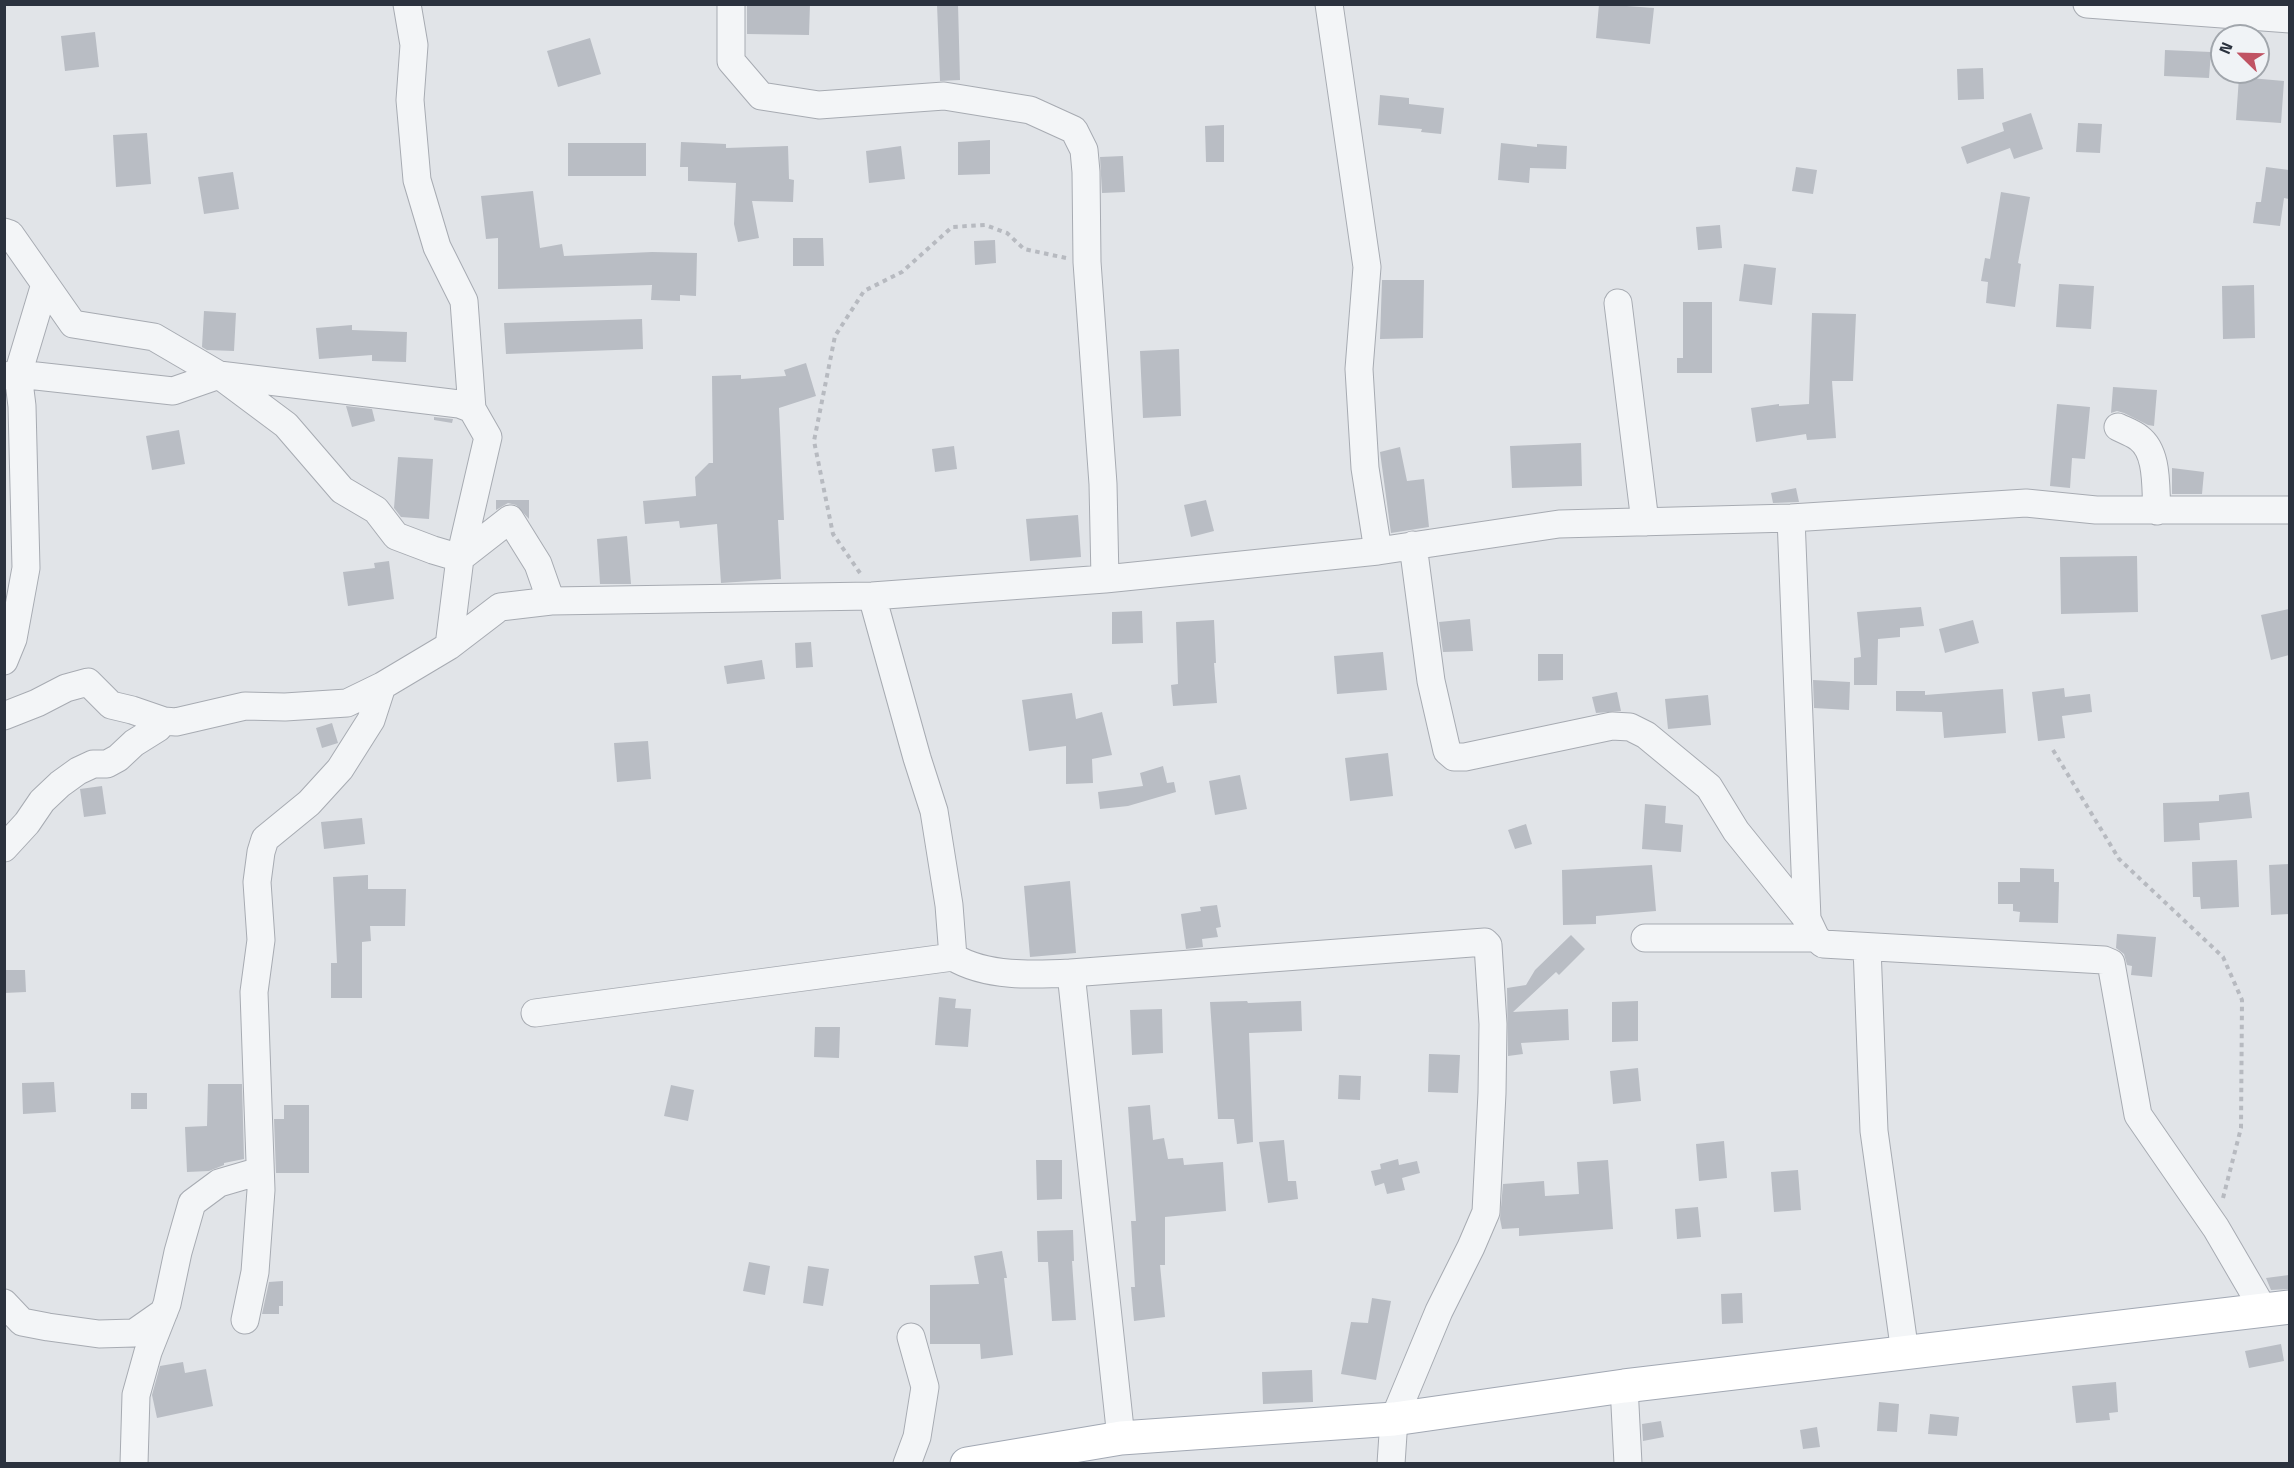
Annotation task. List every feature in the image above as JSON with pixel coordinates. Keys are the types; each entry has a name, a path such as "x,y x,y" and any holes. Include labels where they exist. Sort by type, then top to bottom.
{"main road":[{"path":"967,1464 1121,1438 1394,1419 1624,1386 2277,1310"}],"street":[{"path":"407,4 414,45 410,100 417,180 437,247 464,302 472,409 488,437 460,558 449,646"},
{"path":"731,4 731,61 761,96 819,105 944,96 1030,110 1074,130 1084,150 1087,262 1104,484 1106,579"},
{"path":"1329,4 1367,267 1359,369 1365,468 1378,550"},
{"path":"2087,4 2289,19"},
{"path":"4,232 10,234 73,324 154,337 219,375 286,425 342,490 376,510 396,536 460,558"},
{"path":"4,661 13,639 26,568 22,406 11,375 45,284"},
{"path":"1618,303 1645,522"},
{"path":"11,375 173,391 219,375 459,404 472,409"},
{"path":"2118,427 2139,438 2148,448 2153,461 2157,511"},
{"path":"4,716 66,688 88,682 111,705 164,721 176,722 245,706 285,707 347,703 382,686 449,646 500,607 551,602 872,596 1106,579 1378,550 1559,524 1791,518 2026,503 2096,510 2289,510"},
{"path":"1791,518 1811,928"},
{"path":"460,558 510,519 538,564 551,602"},
{"path":"1413,545 1431,681 1447,751 1454,757 1465,757 1612,726 1630,727 1646,735 1709,787 1736,831 1823,944 2104,960 2111,963 2138,1115 2216,1228 2277,1310"},
{"path":"872,596 934,811 949,905 953,957"},
{"path":"245,1320 255,1272 260,1171 254,992 261,940 256,882 261,852 265,839 309,803 340,769 371,720 382,686"},
{"path":"4,848 27,823 42,801 60,784 93,764 107,764 118,758 164,721"},
{"path":"1645,938 1811,928"},
{"path":"535,1013 953,957 967,966 984,970 1045,974 1487,943 1493,1024 1486,1212 1439,1311 1394,1419 1391,1464"},
{"path":"1867,947 1874,1131 1905,1353"},
{"path":"1071,973 1121,1438"},
{"path":"134,1464 136,1395 148,1352 164,1312 192,1203 219,1183 260,1171"},
{"path":"4,1303 22,1322 48,1328 99,1334 134,1333 164,1312"},
{"path":"907,1464 917,1437 925,1387 911,1337"},
{"path":"1624,1386 1628,1464"}],"path":[{"path":"872,596 866,583 833,534 814,441 835,336 864,291 902,272 952,226 985,225 1007,233 1024,249 1087,262"},
{"path":"2053,750 2119,859 2223,957 2242,1000 2241,1128 2216,1228"}],"building":[{"path":"747,4 810,4 809,35 747,34"},
{"path":"937,4 958,4 960,80 940,81"},
{"path":"1599,4 1654,8 1650,44 1596,38"},
{"path":"95,32 99,67 65,71 61,36"},
{"path":"590,38 601,74 558,87 547,51"},
{"path":"2165,50 2210,52 2209,78 2164,76"},
{"path":"1983,68 1984,99 1958,100 1957,69"},
{"path":"2270,80 2284,81 2281,123 2236,120 2239,84 2270,84"},
{"path":"1380,95 1409,98 1409,104 1444,108 1441,134 1421,132 1422,129 1378,125"},
{"path":"2031,113 2043,149 2014,159 2010,148 1967,164 1961,147 2004,131 2002,123"},
{"path":"2078,123 2102,124 2100,153 2076,152"},
{"path":"1224,125 1224,162 1206,162 1205,126"},
{"path":"147,133 151,184 116,187 113,135"},
{"path":"990,140 990,174 958,175 958,142"},
{"path":"681,142 726,144 726,148 788,146 789,179 794,180 793,202 752,201 759,238 738,242 734,224 736,183 688,181 688,167 680,167"},
{"path":"568,143 646,143 646,176 568,176"},
{"path":"1501,143 1537,147 1537,144 1567,146 1566,169 1530,168 1529,183 1498,180"},
{"path":"901,146 905,179 869,183 866,151"},
{"path":"1123,156 1125,192 1102,193 1100,157"},
{"path":"1796,167 1817,170 1813,194 1792,191"},
{"path":"2266,167 2289,170 2289,199 2284,198 2280,226 2253,223 2256,202 2261,202"},
{"path":"233,172 239,209 204,214 198,177"},
{"path":"533,191 540,248 562,244 564,256 652,252 697,253 696,296 680,295 680,301 651,300 652,285 498,289 498,238 486,239 481,196"},
{"path":"2001,192 2030,197 2018,263 2021,264 2015,307 1986,303 1988,282 1981,281 1985,258 1990,259"},
{"path":"1720,225 1722,248 1698,250 1696,227"},
{"path":"793,238 823,238 824,266 793,266"},
{"path":"995,240 996,263 975,265 974,241"},
{"path":"1744,264 1776,268 1772,305 1739,301"},
{"path":"1382,280 1424,280 1423,338 1380,339"},
{"path":"2059,284 2094,286 2091,329 2056,327"},
{"path":"2254,285 2255,338 2223,339 2222,286"},
{"path":"1683,302 1712,302 1712,373 1677,373 1677,358 1683,358"},
{"path":"204,311 236,313 234,351 207,350 202,347"},
{"path":"1812,313 1856,314 1853,381 1832,381 1836,438 1807,440 1806,434 1756,442 1751,408 1779,404 1779,406 1809,404"},
{"path":"642,319 643,349 506,354 504,323"},
{"path":"352,325 352,330 407,332 406,362 372,361 372,355 319,359 316,328"},
{"path":"1179,349 1181,416 1143,418 1140,351"},
{"path":"806,363 816,396 779,408 784,520 778,520 781,579 721,583 717,524 680,528 679,521 645,524 643,501 696,496 695,477 709,463 713,463 712,376 741,375 741,379 786,376 784,370"},
{"path":"2113,387 2157,390 2154,426 2124,413 2117,411 2111,413"},
{"path":"2057,404 2090,407 2085,459 2072,458 2070,488 2050,486"},
{"path":"346,406 372,409 375,421 352,427"},
{"path":"434,417 453,419 452,423 434,420"},
{"path":"179,430 185,464 152,470 146,436"},
{"path":"1581,443 1582,486 1512,488 1510,446"},
{"path":"954,446 957,469 935,472 932,449"},
{"path":"1400,447 1407,481 1424,479 1429,527 1391,533 1380,452"},
{"path":"398,457 433,459 429,519 401,517 394,508"},
{"path":"2172,468 2204,472 2202,494 2172,494"},
{"path":"1796,488 1799,502 1773,503 1771,493"},
{"path":"496,500 529,500 529,519 516,505 508,503 496,510"},
{"path":"1206,500 1214,531 1191,537 1184,505"},
{"path":"1078,515 1081,557 1030,561 1026,519"},
{"path":"627,536 631,584 600,584 597,539"},
{"path":"2137,556 2138,612 2061,614 2060,557"},
{"path":"389,561 394,599 348,606 343,572 375,568 374,563"},
{"path":"1921,607 1924,626 1900,628 1900,637 1878,639 1877,685 1854,685 1854,658 1861,657 1857,612"},
{"path":"2289,609 2289,655 2271,660 2261,615"},
{"path":"1142,611 1143,643 1112,644 1112,612"},
{"path":"1470,619 1473,651 1443,652 1439,622"},
{"path":"1214,620 1217,703 1173,706 1171,685 1178,684 1176,622"},
{"path":"1973,620 1979,643 1945,653 1939,629"},
{"path":"811,642 813,667 796,668 795,643"},
{"path":"1383,652 1387,690 1337,694 1334,656"},
{"path":"1538,654 1563,654 1563,680 1538,681"},
{"path":"762,660 765,679 727,684 724,666"},
{"path":"1813,680 1850,682 1849,710 1814,708"},
{"path":"2064,688 2065,697 2090,694 2092,712 2062,716 2065,738 2038,741 2032,692"},
{"path":"2003,689 2006,733 1944,738 1942,712 1896,711 1896,691 1925,691 1925,695"},
{"path":"1617,692 1621,711 1596,713 1592,697"},
{"path":"1072,693 1076,719 1102,712 1112,755 1092,759 1093,783 1066,784 1066,746 1029,751 1022,700"},
{"path":"1708,695 1711,725 1668,729 1665,699"},
{"path":"332,723 338,743 322,748 316,728"},
{"path":"648,741 651,779 617,782 614,743"},
{"path":"1388,753 1393,796 1350,801 1345,758"},
{"path":"1163,766 1167,783 1174,782 1176,792 1128,806 1100,809 1098,792 1143,786 1140,773"},
{"path":"1240,775 1247,809 1215,815 1209,781"},
{"path":"102,786 106,814 84,817 80,789"},
{"path":"2249,792 2252,818 2199,823 2200,840 2164,842 2163,803 2219,801 2219,795"},
{"path":"1645,804 1666,806 1665,823 1683,825 1681,852 1642,849"},
{"path":"362,818 365,844 324,849 321,822"},
{"path":"1526,824 1532,844 1515,849 1508,830"},
{"path":"2237,860 2239,907 2201,909 2200,897 2193,897 2192,862"},
{"path":"2289,864 2289,914 2271,915 2269,865"},
{"path":"1652,865 1656,911 1596,916 1596,924 1563,925 1562,870"},
{"path":"2020,868 2054,869 2054,882 2059,882 2058,923 2019,922 2020,912 2013,911 2013,904 1998,904 1998,882 2020,882"},
{"path":"368,875 368,889 406,889 405,926 370,926 371,941 362,942 362,998 331,998 331,963 337,963 333,877"},
{"path":"1070,881 1076,953 1030,957 1024,886"},
{"path":"1217,905 1221,927 1216,928 1218,937 1202,939 1203,947 1186,949 1181,914 1201,911 1200,907"},
{"path":"2117,934 2156,937 2152,977 2131,975 2132,966 2127,965 2124,954 2116,948"},
{"path":"1571,935 1585,949 1559,975 1556,972 1513,1012 1568,1009 1569,1040 1521,1043 1523,1054 1508,1056 1507,988 1526,985 1535,970"},
{"path":"4,970 25,970 26,992 4,993"},
{"path":"939,997 956,999 955,1008 971,1009 968,1047 935,1045"},
{"path":"1247,1001 1248,1003 1301,1001 1302,1031 1249,1033 1253,1142 1237,1144 1234,1119 1218,1119 1210,1002"},
{"path":"1638,1001 1638,1041 1612,1042 1612,1002"},
{"path":"1162,1009 1163,1053 1132,1055 1130,1010"},
{"path":"815,1027 840,1027 839,1058 814,1057"},
{"path":"1429,1054 1460,1055 1458,1093 1428,1092"},
{"path":"1638,1068 1641,1101 1613,1104 1610,1071"},
{"path":"1339,1075 1361,1076 1360,1100 1338,1099"},
{"path":"54,1082 56,1112 23,1114 22,1083"},
{"path":"208,1084 242,1084 244,1159 224,1163 209,1171 187,1172 185,1127 207,1126"},
{"path":"671,1085 694,1090 688,1121 664,1116"},
{"path":"131,1093 147,1093 147,1109 131,1109"},
{"path":"284,1105 309,1105 309,1173 276,1173 274,1119 284,1119"},
{"path":"1150,1105 1153,1140 1164,1138 1168,1159 1183,1158 1184,1165 1223,1162 1226,1211 1165,1217 1165,1265 1160,1265 1165,1317 1134,1321 1131,1287 1135,1287 1131,1221 1136,1221 1128,1107"},
{"path":"1284,1140 1288,1181 1296,1181 1298,1199 1268,1203 1259,1142"},
{"path":"1724,1141 1727,1178 1699,1181 1696,1144"},
{"path":"1398,1159 1399,1165 1417,1161 1420,1173 1402,1178 1405,1190 1387,1194 1384,1183 1375,1186 1371,1171 1381,1169 1380,1164"},
{"path":"1036,1160 1062,1160 1062,1199 1037,1200"},
{"path":"1608,1160 1613,1229 1519,1236 1519,1228 1502,1229 1500,1219 1503,1184 1544,1181 1545,1196 1579,1194 1577,1162"},
{"path":"1798,1170 1801,1210 1774,1212 1771,1172"},
{"path":"1698,1207 1701,1237 1677,1239 1675,1209"},
{"path":"1073,1230 1074,1261 1072,1261 1076,1320 1052,1321 1048,1262 1038,1262 1037,1231"},
{"path":"1002,1251 1007,1278 1004,1278 1013,1355 981,1359 980,1344 930,1344 930,1285 979,1284 974,1256"},
{"path":"749,1262 770,1266 765,1295 743,1291"},
{"path":"808,1266 829,1269 823,1306 803,1303"},
{"path":"2289,1275 2289,1289 2271,1290 2266,1278"},
{"path":"283,1281 283,1306 279,1306 279,1314 262,1314 269,1282"},
{"path":"1742,1293 1743,1323 1722,1324 1721,1294"},
{"path":"1372,1298 1391,1301 1376,1380 1341,1374 1351,1322 1368,1323"},
{"path":"2281,1344 2284,1361 2249,1368 2245,1351"},
{"path":"183,1362 185,1373 206,1369 213,1406 157,1418 152,1395 160,1366"},
{"path":"1312,1370 1313,1402 1263,1404 1262,1372"},
{"path":"2116,1382 2118,1412 2109,1413 2110,1420 2076,1423 2072,1386"},
{"path":"1879,1402 1899,1404 1897,1432 1877,1431"},
{"path":"1930,1414 1959,1417 1957,1436 1928,1434"},
{"path":"1661,1421 1664,1437 1643,1441 1642,1424"},
{"path":"1817,1427 1820,1447 1803,1449 1800,1430"}]}
